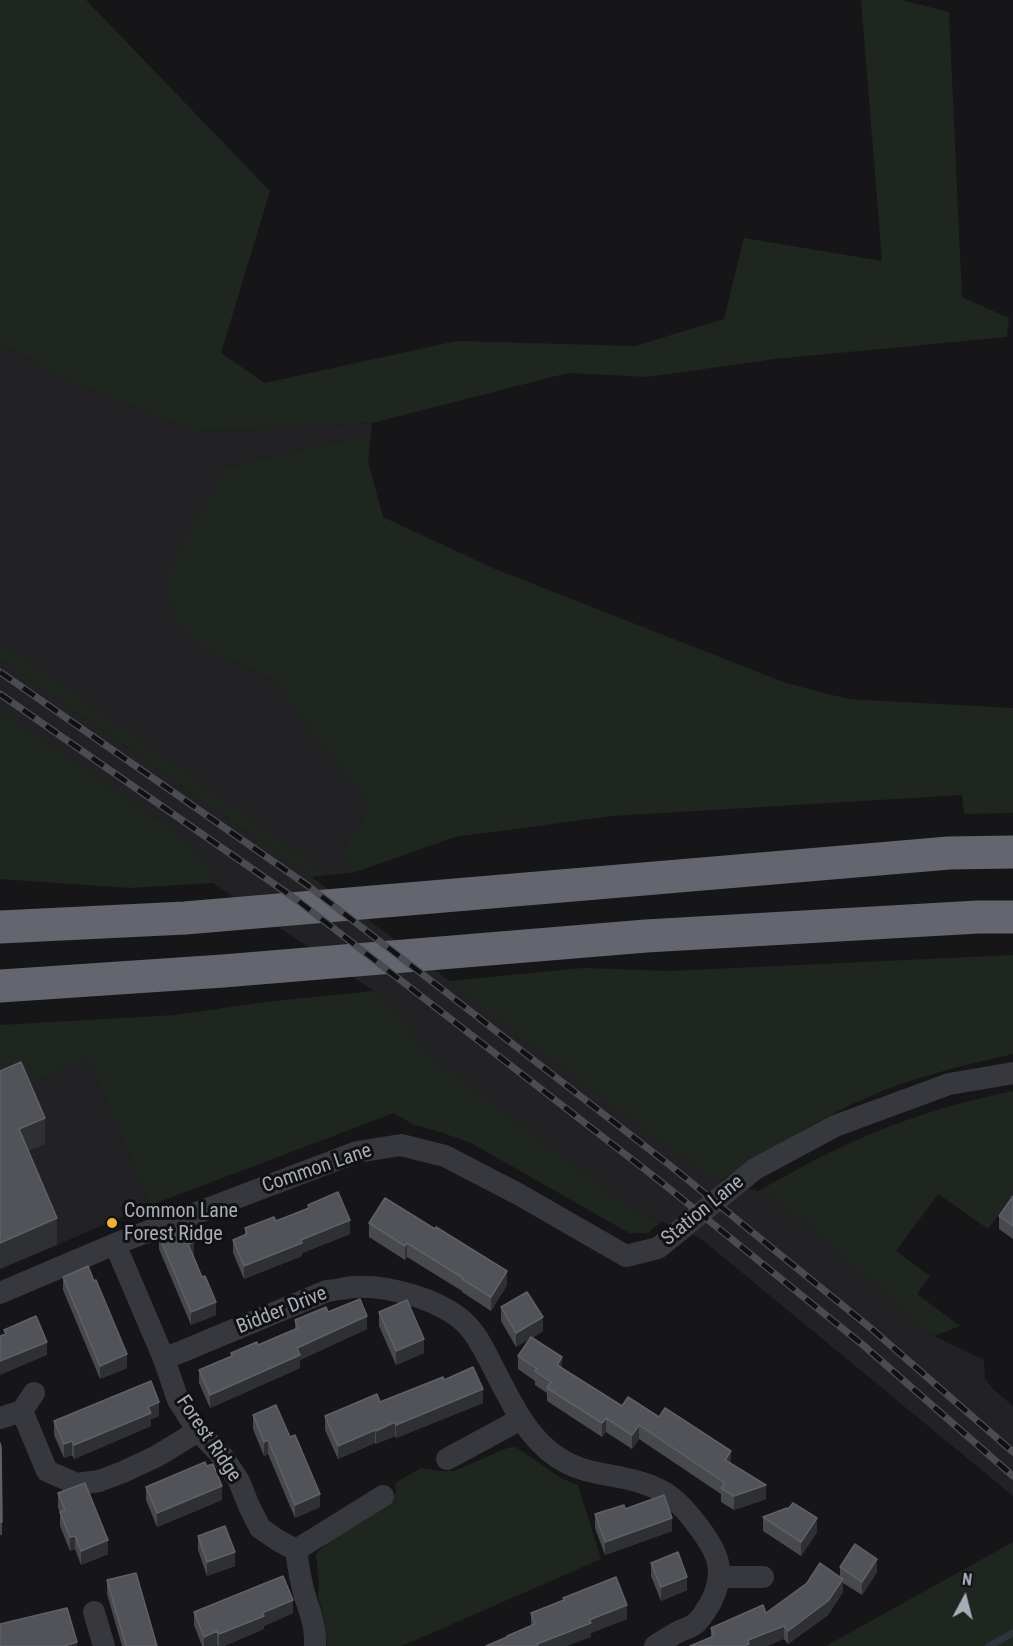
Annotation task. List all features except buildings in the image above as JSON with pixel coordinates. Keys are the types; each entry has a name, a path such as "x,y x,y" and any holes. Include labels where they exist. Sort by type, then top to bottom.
{"highway":[{"path":"0,927 185,918 949,853 1013,852"},
{"path":"0,986 223,971 658,935 1013,917"}],"street":[{"name":"Station Lane","path":"401,1145 445,1156 520,1195 627,1256 658,1248 755,1169 835,1125 949,1084 1013,1072"},
{"name":"Common Lane","path":"0,1293 115,1244 357,1152 401,1145"},
{"name":"Forest Ridge","path":"115,1244 164,1359 178,1400 198,1431 223,1457 239,1481 261,1528 296,1550"},
{"name":"Bidder Drive","path":"164,1359 327,1291 356,1287 415,1295 442,1307 467,1326 484,1350 531,1435 550,1452 584,1470 638,1482 670,1496 685,1509 715,1551 719,1577"},
{"path":"0,1418 28,1402 47,1471 77,1484 99,1481 123,1472 157,1456 198,1431"},
{"path":"447,1458 521,1419"},
{"path":"315,1646 316,1632 313,1616 304,1592 296,1550 383,1496"},
{"path":"655,1646 695,1624 708,1608 716,1592 719,1577 763,1577"},
{"path":"94,1612 104,1646"}],"shaded area":[{"path":"0,0 86,0 270,191 221,353 265,383 456,341 635,346 724,319 744,238 882,261 861,0 902,0 949,12 962,297 1009,318 1007,337 775,359 647,377 568,373 372,423 197,432 62,378 0,343"},
{"path":"0,343 62,378 197,432 372,423 371,434 226,467 208,650 272,680 370,806 341,853 353,873 328,875 0,644"},
{"path":"371,434 368,462 383,517 495,569 786,683 848,699 1013,708 1013,813 964,814 962,795 613,816 455,837 353,873 341,853 370,806 272,680 208,650 177,621 166,581 226,467"},
{"path":"0,644 328,875 312,877 0,659"},
{"path":"0,659 312,877 708,1177 772,1195 934,1336 984,1360 985,1379 1013,1406 1013,1496 700,1238 633,1210 441,1064 374,991 213,883 210,862 160,821 0,710"},
{"path":"0,710 160,821 210,862 213,883 129,888 0,879"},
{"path":"1013,955 1013,1054 932,1074 863,1099 801,1132 720,1181 708,1177 448,981 583,968 670,971"},
{"path":"374,991 441,1064 633,1210 661,1222 648,1233 629,1233 471,1143 414,1125 394,1113 151,1205 88,1059 0,1097 0,1025 175,1015 265,1002"},
{"path":"88,1059 151,1205 0,1269 0,1097"},
{"path":"1013,1091 1013,1195 988,1229 938,1194 896,1251 930,1276 917,1294 960,1326 934,1336 772,1195 758,1191 875,1132 943,1108"},
{"path":"516,1447 561,1478 578,1485 601,1559 402,1646 327,1646 324,1617 318,1597 316,1554 338,1532 395,1495 395,1483 421,1468 454,1471 507,1448"},
{"path":"1013,1542 1013,1646 826,1646"}],"waterway":[{"path":"989,1646 1013,1633"}],"railway":[{"path":"0,672 307,885 672,1167 873,1330 1013,1452"},
{"path":"0,694 297,900 661,1182 863,1345 1013,1476"}],"place":[{"name":"Common Lane Forest Ridge","path":"112,1223"}]}
